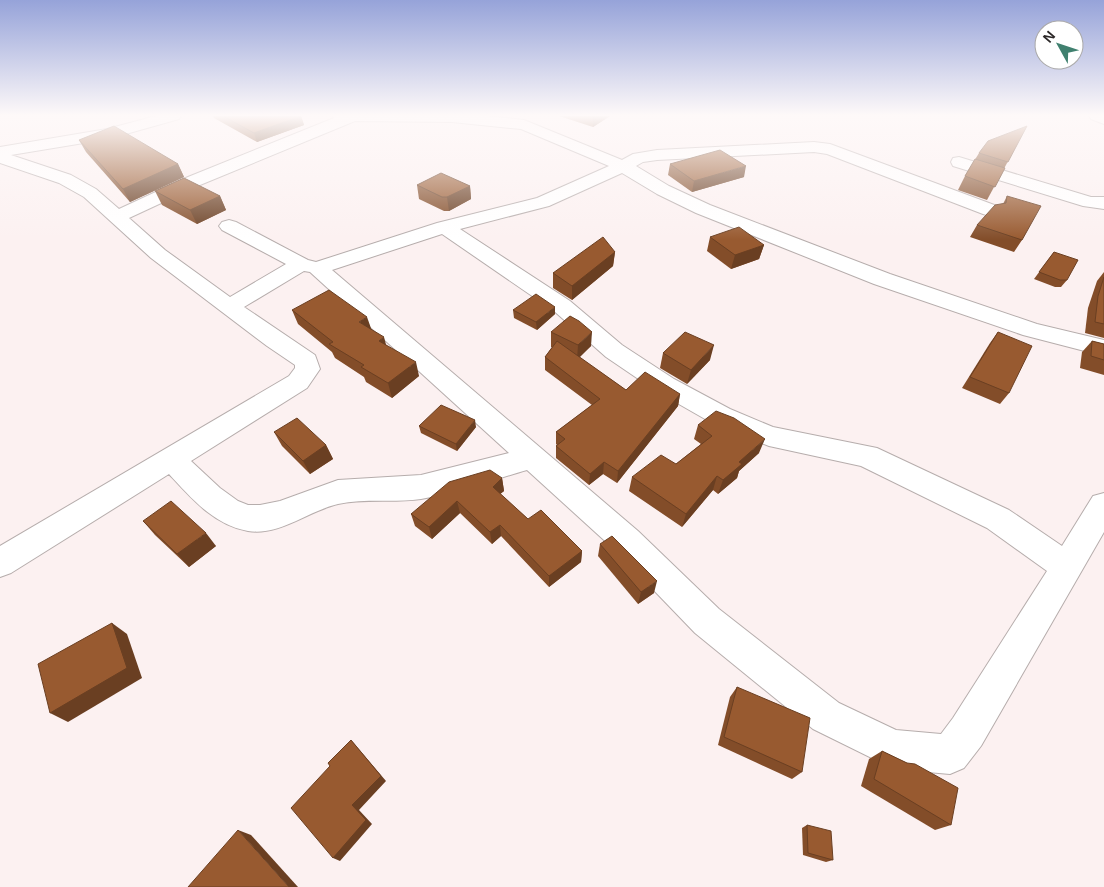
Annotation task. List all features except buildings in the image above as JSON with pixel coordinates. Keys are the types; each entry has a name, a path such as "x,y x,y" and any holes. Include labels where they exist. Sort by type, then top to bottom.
{"street":[{"path":"0,562 298,382 308,369 306,361 275,341 158,254 90,193 65,179 1,157"},
{"path":"117,217 251,157"},
{"path":"606,157 663,190 703,209 882,279 1031,330 1104,348"},
{"path":"230,306 309,266 444,227 543,202 587,184 643,157"},
{"path":"852,157 990,210"},
{"path":"959,162 1080,200 1104,204"},
{"path":"229,226 309,266 627,541 707,621 826,716 894,749 950,754 967,732 1104,505"},
{"path":"444,227 562,306 614,351 681,394 722,416 769,436 867,456 998,519 1067,567"},
{"path":"171,458 216,501 237,515 265,518 329,494 350,490 390,490 421,486 531,458"}]}
